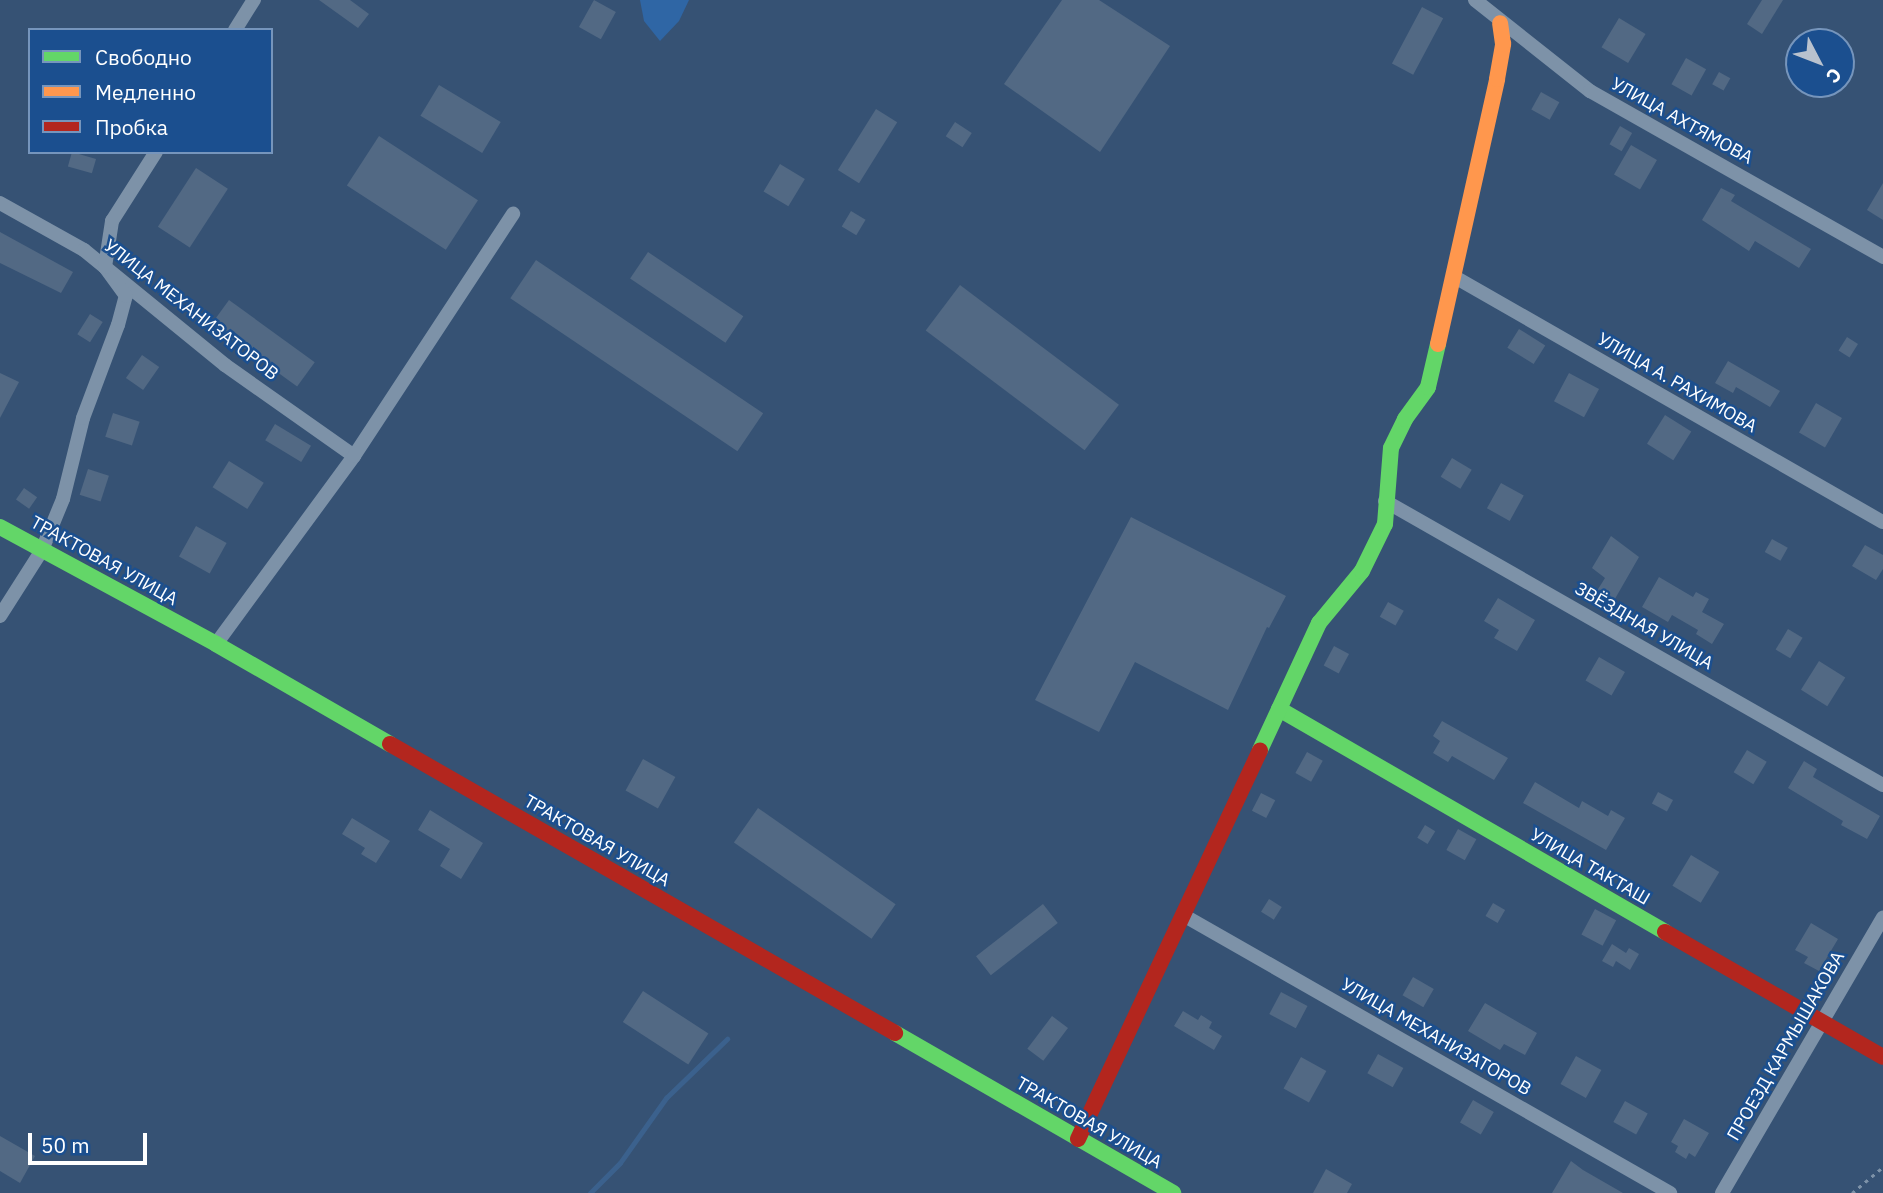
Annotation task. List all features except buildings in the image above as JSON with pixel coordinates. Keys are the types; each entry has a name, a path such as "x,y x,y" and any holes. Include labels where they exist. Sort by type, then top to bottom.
{"street":[{"path":"236,28 254,0"},
{"name":"УЛИЦА АХТЯМОВА","path":"1476,0 1500,23 1590,91 1883,257"},
{"path":"1078,1139 1319,624 1362,571 1385,524 1391,448 1405,419 1428,387 1497,79 1503,44 1500,23"},
{"path":"0,616 42,550 63,499 83,418 126,296 106,267 112,221 155,154"},
{"name":"УЛИЦА МЕХАНИЗАТОРОВ","path":"0,203 84,250 225,365 354,456"},
{"path":"216,644 354,456 513,214"},
{"name":"УЛИЦА А. РАХИМОВА","path":"1453,276 1883,522"},
{"name":"ЗВЁЗДНАЯ УЛИЦА","path":"1385,501 1883,785"},
{"name":"ТРАКТОВАЯ УЛИЦА","path":"0,527 216,644 1172,1193"},
{"name":"УЛИЦА ТАКТАШ","path":"1279,709 1883,1057"},
{"name":"УЛИЦА МЕХАНИЗАТОРОВ","path":"1182,915 1670,1193"},
{"name":"ПРОЕЗД КАРМЫШАКОВА","path":"1722,1193 1883,918"}],"path":[{"path":"1852,1193 1883,1167"}],"shaded area":[{"path":"640,0 689,0 679,21 660,41 644,21"}],"waterway":[{"path":"590,1193 620,1163 666,1098 727,1039"}],"traffic: fast":[{"path":"1260,750 1319,623 1362,571 1385,524 1391,448 1405,419 1428,387 1438,344"},
{"path":"0,527 216,644 390,744"},
{"path":"1279,709 1665,932"},
{"path":"895,1033 1173,1193"}],"traffic: slow":[{"path":"1438,344 1497,79 1503,44 1500,23"}],"traffic: jam":[{"path":"390,744 895,1033"},
{"path":"1078,1139 1260,750"},
{"path":"1665,932 1883,1057"}]}
